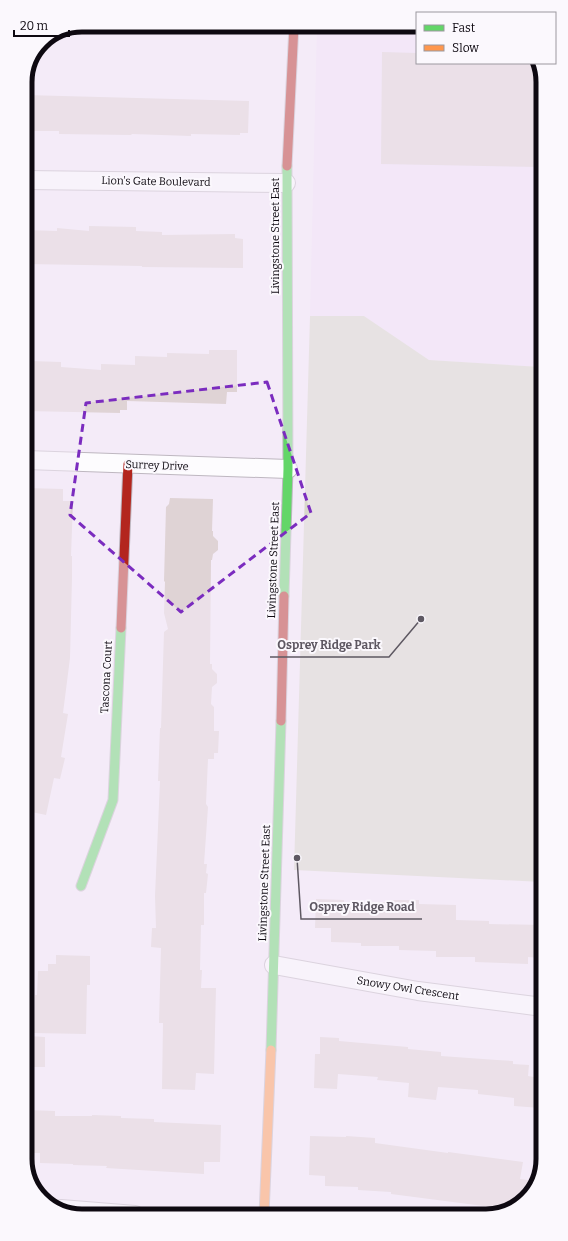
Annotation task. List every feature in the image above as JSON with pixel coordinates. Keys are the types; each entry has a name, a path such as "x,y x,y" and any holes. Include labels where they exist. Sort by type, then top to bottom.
{"street":[{"name":"Livingstone Street East","path":"264,1209 274,964 288,469 286,183 294,32"},
{"name":"Lion's Gate Boulevard","path":"32,180 286,183"},
{"name":"Surrey Drive","path":"32,460 288,469"},
{"name":"Tascona Court","path":"81,886 113,800 128,464"},
{"name":"Snowy Owl Crescent","path":"274,964 418,991 536,1005"}],"highlighted area":[{"path":"267,382 311,513 181,612 70,515 86,403"}],"shaded area":[{"path":"317,32 416,32 416,64 532,64 536,76 536,367 429,360 364,316 310,316"},
{"path":"310,316 364,316 429,360 536,367 536,882 294,870"}],"building":[{"path":"382,52 416,53 416,64 532,64 536,76 536,167 381,164"},
{"path":"32,95 249,101 248,133 240,133 240,135 191,134 191,136 59,134 59,131 32,131"},
{"path":"89,226 136,227 136,231 162,232 162,235 235,234 235,238 243,239 243,268 32,264 32,230 57,231 57,228 89,231"},
{"path":"209,350 237,350 237,392 227,392 226,404 127,401 127,410 120,410 120,413 32,411 32,361 61,362 61,367 101,370 101,364 135,365 135,356 167,357 167,353 209,354"},
{"path":"32,488 63,489 63,501 73,501 70,658 63,713 68,714 61,757 65,758 60,779 54,778 46,815 32,812"},
{"path":"170,498 213,499 212,531 213,536 218,541 218,550 213,554 211,560 210,664 212,664 212,669 217,674 217,683 212,687 211,704 214,707 214,731 219,731 218,753 214,753 214,759 208,759 206,804 208,807 204,864 207,864 206,873 208,874 206,893 204,893 204,925 201,925 200,970 202,970 201,988 216,988 214,1074 196,1073 195,1090 162,1089 163,1023 159,1023 161,948 151,947 152,928 156,928 155,896 160,781 158,781 160,728 164,632 168,629 164,613 166,507 169,504"},
{"path":"316,899 344,900 344,902 390,902 390,900 419,900 419,904 456,905 456,920 489,921 489,924 536,925 536,958 528,957 528,964 475,962 475,957 436,957 436,951 399,950 399,946 361,946 361,943 331,942 331,928 315,928"},
{"path":"56,955 90,956 90,985 87,985 86,1034 34,1033 35,995 37,995 38,971 48,971 48,964 56,964"},
{"path":"32,1036 45,1037 45,1067 32,1067"},
{"path":"320,1037 339,1038 339,1041 408,1047 408,1049 441,1052 441,1056 513,1061 513,1064 529,1065 528,1076 534,1077 534,1079 536,1079 536,1108 514,1106 514,1098 478,1094 478,1090 438,1087 436,1100 408,1097 409,1083 377,1080 378,1077 338,1074 337,1089 314,1088 315,1054 320,1054"},
{"path":"32,1110 55,1111 55,1116 121,1116 121,1118 154,1119 154,1122 221,1125 220,1162 204,1162 204,1174 106,1168 107,1166 40,1163 40,1153 33,1153 34,1144 32,1144"},
{"path":"310,1136 346,1136 375,1138 375,1143 523,1162 520,1179 531,1180 526,1189 514,1201 496,1208 391,1194 391,1192 358,1190 358,1187 325,1186 325,1176 309,1175"}],"traffic: fast":[{"path":"284,596 288,469 287,166"},
{"path":"81,886 113,800 121,628"},
{"path":"271,1050 281,721"}],"traffic: slow":[{"path":"264,1209 271,1050"}],"traffic: jam":[{"path":"287,166 294,32"},
{"path":"121,628 128,464"},
{"path":"281,721 284,596"}],"place":[{"name":"Osprey Ridge Park","path":"421,619"},
{"name":"Osprey Ridge Road","path":"297,858"}]}
